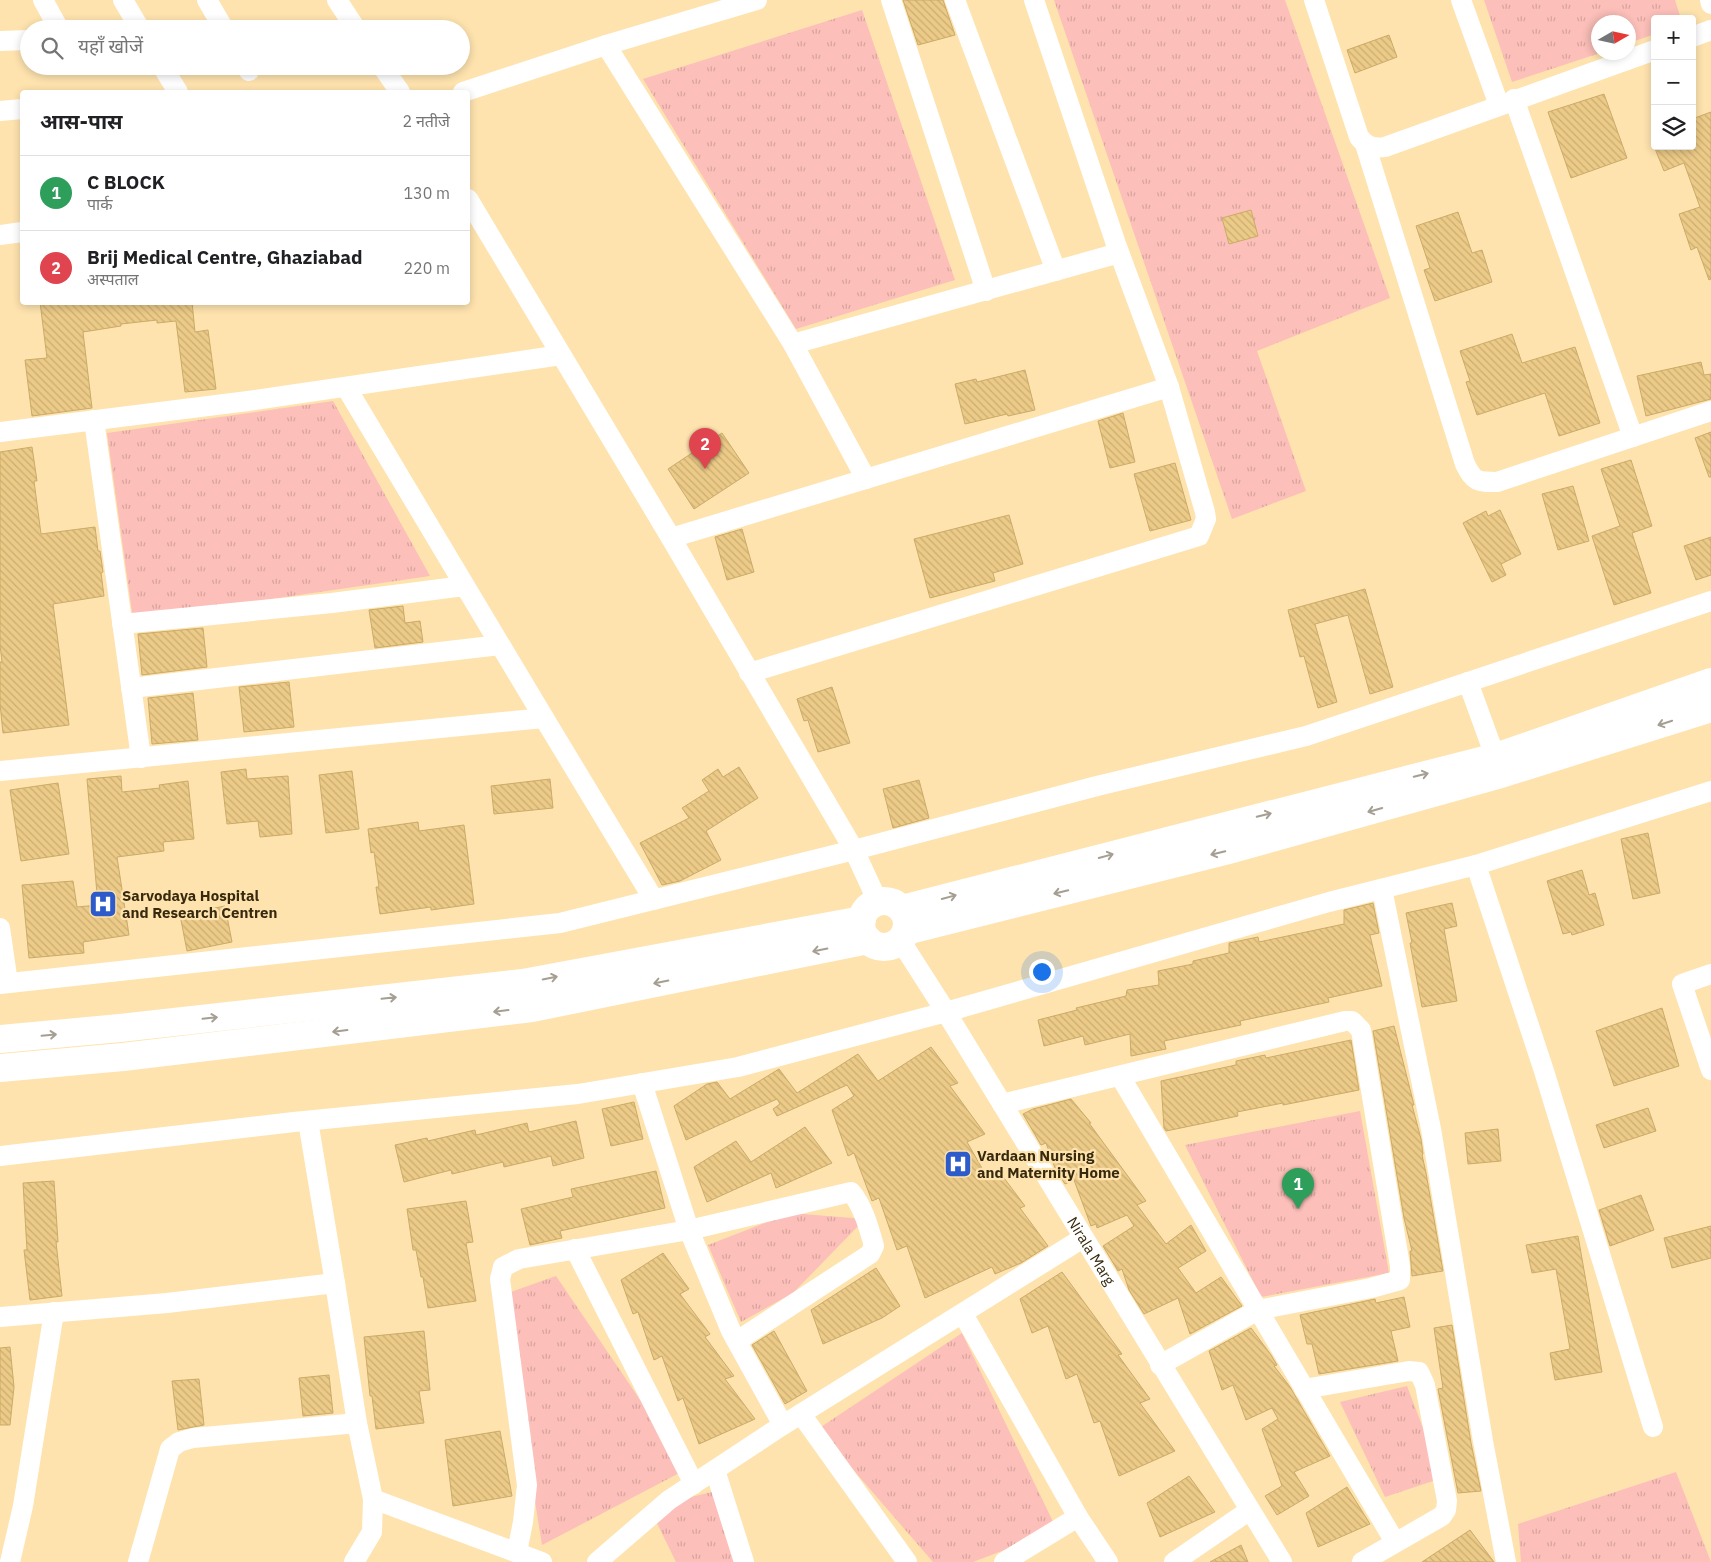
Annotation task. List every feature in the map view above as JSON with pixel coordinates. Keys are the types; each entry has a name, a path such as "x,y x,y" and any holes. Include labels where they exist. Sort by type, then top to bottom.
{"highway":[{"path":"1498,766 1711,682"},
{"path":"0,1068 123,1057 532,1008 886,923 1225,851 1498,766 1711,708"},
{"path":"0,1039 120,1028 522,983 886,923"}],"street":[{"path":"42,0 54,20"},
{"path":"123,0 135,20"},
{"path":"207,0 219,20"},
{"path":"337,0 350,20"},
{"path":"469,90 606,45 757,0"},
{"path":"891,0 986,290"},
{"path":"955,0 1056,271"},
{"path":"749,673 1199,536 1206,518 1205,512 1168,388 1119,254 1034,0"},
{"path":"1314,0 1359,137 1364,144 1465,464 1471,477 1482,482 1497,482 1711,411"},
{"path":"1461,0 1506,102 1633,437"},
{"path":"1710,0 1711,4"},
{"path":"1696,36 1711,30"},
{"path":"0,41 20,40"},
{"path":"606,45 793,344 866,479"},
{"path":"1364,144 1371,147 1385,146 1651,51"},
{"path":"168,75 177,90"},
{"path":"388,75 399,90"},
{"path":"0,111 20,109"},
{"name":"Nirala Marg","path":"470,202 671,538 854,850 886,923 946,1012 1082,1238 1282,1562"},
{"path":"0,235 20,232"},
{"path":"793,344 1119,254"},
{"path":"0,432 248,401 561,355"},
{"path":"346,387 654,900"},
{"path":"671,538 1168,388"},
{"path":"94,420 141,758"},
{"path":"122,624 332,603 464,586"},
{"path":"0,928 4,984 560,923 854,850 1097,786 1306,736 1711,601"},
{"path":"131,688 500,645"},
{"path":"1468,682 1498,766"},
{"path":"0,771 544,718"},
{"path":"0,1156 308,1121 578,1094 738,1067 946,1012 1329,902 1476,865 1711,791"},
{"path":"1476,865 1544,1072 1653,1427"},
{"path":"1382,889 1431,1129 1481,1431 1506,1562"},
{"path":"1711,974 1682,984 1711,1070"},
{"path":"1002,1104 1345,1021 1352,1021 1361,1030 1400,1266 1400,1280 1371,1288 1258,1310 1160,1365"},
{"path":"1120,1076 1395,1542"},
{"path":"642,1083 689,1230 737,1342 783,1425"},
{"path":"308,1121 357,1423 373,1499 372,1532 354,1562"},
{"path":"518,1552 527,1485 500,1279 504,1267 518,1259 689,1230 851,1192 858,1199 874,1246 870,1254 737,1342"},
{"path":"599,1562 670,1500 783,1425 1082,1238"},
{"path":"575,1249 694,1484"},
{"path":"0,1317 167,1303 335,1283"},
{"path":"10,1562 23,1506 54,1312"},
{"path":"963,1314 1078,1517 1108,1562"},
{"path":"1304,1389 1409,1371 1419,1372 1425,1385 1447,1501 1446,1510 1442,1516 1362,1562"},
{"path":"801,1414 907,1562"},
{"path":"138,1562 170,1448 179,1442 194,1438 357,1423"},
{"path":"715,1470 744,1562"},
{"path":"373,1499 542,1562"},
{"path":"1174,1562 1250,1510"},
{"path":"1004,1562 1078,1517"}],"green space":[{"path":"1054,0 1285,0 1390,298 1257,351 1306,491 1232,519"},
{"path":"1484,0 1675,0 1680,15 1651,15 1651,35 1636,41 1636,15 1591,15 1591,56 1512,82"},
{"path":"862,10 955,280 796,329 643,79"},
{"path":"333,401 430,576 133,619 107,433"},
{"path":"1360,1111 1389,1273 1261,1297 1185,1145"},
{"path":"790,1213 865,1219 793,1293 741,1322 708,1245"},
{"path":"556,1276 687,1469 542,1545 502,1295"},
{"path":"962,1333 1057,1530 973,1562 933,1562 818,1429"},
{"path":"1407,1386 1442,1478 1385,1497 1340,1402"},
{"path":"1676,1472 1711,1562 1521,1562 1518,1524"},
{"path":"716,1491 744,1562 676,1562 649,1507"}],"building":[{"path":"903,0 943,0 955,35 918,45"},
{"path":"1389,35 1397,57 1355,73 1347,50"},
{"path":"1604,94 1627,158 1571,178 1548,112"},
{"path":"1711,112 1711,279 1709,280 1697,247 1691,250 1679,214 1700,207 1684,163 1664,171 1656,150 1696,150 1696,118"},
{"path":"1251,210 1258,236 1229,244 1222,218"},
{"path":"1458,212 1472,253 1482,250 1492,282 1435,301 1424,270 1430,268 1416,226"},
{"path":"40,305 192,305 195,332 208,330 216,389 185,392 176,321 157,323 157,320 121,324 121,326 83,332 92,408 32,416 25,360 47,358"},
{"path":"1512,334 1522,363 1575,347 1600,423 1559,436 1545,393 1477,415 1466,382 1470,381 1460,351"},
{"path":"1701,362 1704,375 1711,374 1711,399 1646,416 1637,376"},
{"path":"1025,370 1035,410 1008,416 1007,414 965,424 955,384 976,379 977,382"},
{"path":"1123,413 1135,462 1110,468 1098,421"},
{"path":"1711,432 1711,477 1709,477 1695,438"},
{"path":"722,433 749,473 694,509 668,469"},
{"path":"32,447 37,481 34,481 41,534 95,527 103,572 101,573 104,596 53,604 69,725 3,733 0,704 0,662 2,662 0,645 0,452"},
{"path":"1631,460 1652,526 1632,533 1651,593 1614,605 1592,536 1620,526 1601,469"},
{"path":"1175,463 1191,520 1150,531 1134,474"},
{"path":"1573,486 1589,541 1558,550 1542,494"},
{"path":"1500,510 1521,554 1501,564 1506,575 1492,582 1463,523 1486,511 1488,516"},
{"path":"1009,515 1023,564 993,573 995,581 930,598 914,539"},
{"path":"742,529 754,572 727,580 715,537"},
{"path":"1711,537 1711,575 1696,580 1684,546"},
{"path":"1365,589 1393,687 1370,694 1348,615 1315,624 1337,702 1318,708 1304,656 1300,657 1288,610"},
{"path":"403,606 405,623 420,621 423,642 375,648 369,610"},
{"path":"203,628 207,667 142,675 138,634"},
{"path":"289,682 294,727 244,732 239,687"},
{"path":"832,687 850,743 818,752 808,720 804,721 797,699"},
{"path":"193,693 198,740 152,744 148,698"},
{"path":"739,767 758,798 706,831 721,860 680,881 662,885 640,843 689,818 682,808 709,791 702,780 718,769 723,777"},
{"path":"246,769 247,779 288,776 292,834 260,837 258,821 227,824 221,772"},
{"path":"352,771 359,829 326,833 319,775"},
{"path":"121,776 122,792 160,788 159,785 188,781 194,839 163,842 164,851 117,857 129,935 83,942 84,953 29,958 22,885 73,881 77,907 98,905 87,779"},
{"path":"550,779 553,808 494,814 491,786"},
{"path":"919,780 929,818 893,828 883,789"},
{"path":"58,783 69,854 21,861 10,790"},
{"path":"418,822 419,831 464,825 474,904 431,910 431,907 380,914 376,887 379,887 374,852 371,853 368,829"},
{"path":"1648,833 1660,893 1633,899 1621,839"},
{"path":"1582,870 1589,895 1595,893 1604,925 1572,935 1571,932 1563,934 1547,881"},
{"path":"1373,903 1379,933 1370,935 1382,986 1328,998 1329,1002 1240,1021 1241,1025 1164,1041 1166,1049 1131,1056 1130,1034 1085,1045 1083,1036 1044,1046 1038,1020 1077,1010 1076,1008 1126,996 1127,990 1159,985 1158,971 1193,964 1193,961 1229,953 1229,943 1258,937 1259,942 1344,924 1344,910"},
{"path":"1452,903 1457,926 1444,929 1457,1001 1422,1007 1406,913"},
{"path":"225,906 232,942 187,951 180,915"},
{"path":"1662,1008 1679,1066 1614,1086 1596,1031"},
{"path":"1394,1026 1421,1139 1422,1155 1443,1271 1412,1276 1410,1251 1412,1251 1404,1218 1373,1031"},
{"path":"1351,1040 1359,1090 1237,1112 1238,1116 1166,1131 1164,1128 1161,1081 1236,1065 1236,1061 1265,1055 1266,1058"},
{"path":"931,1047 958,1083 950,1086 985,1134 967,1142 987,1177 998,1170 1025,1206 1020,1208 1048,1246 1021,1263 995,1274 992,1267 925,1298 907,1246 897,1250 879,1198 872,1201 854,1153 848,1156 832,1110 854,1096 847,1085 777,1116 773,1109 780,1104 777,1099 686,1140 674,1106 707,1084 717,1082 730,1099 779,1069 797,1093 858,1054 878,1081"},
{"path":"1071,1099 1091,1123 1089,1123 1146,1201 1137,1205 1166,1244 1191,1225 1206,1251 1178,1268 1196,1293 1221,1277 1242,1306 1190,1334 1178,1298 1144,1314 1129,1290 1122,1269 1118,1271 1103,1246 1134,1226 1127,1215 1097,1228 1096,1224 1091,1226 1074,1180 1065,1184 1055,1168 1046,1143 1041,1145 1023,1114 1033,1109"},
{"path":"634,1102 643,1139 611,1146 602,1109"},
{"path":"1648,1108 1656,1131 1604,1148 1596,1125"},
{"path":"576,1121 584,1158 553,1166 551,1156 504,1167 503,1162 452,1174 451,1170 404,1182 395,1145 427,1138 428,1141 475,1130 476,1135 527,1123 529,1132"},
{"path":"805,1127 832,1163 776,1188 771,1173 707,1202 694,1167 736,1141 751,1162"},
{"path":"1498,1129 1501,1161 1468,1164 1465,1133"},
{"path":"656,1171 665,1208 560,1231 562,1238 530,1245 521,1209 573,1197 571,1189"},
{"path":"54,1181 58,1242 56,1242 62,1296 30,1300 24,1250 27,1250 23,1183"},
{"path":"1641,1195 1654,1230 1610,1246 1599,1210"},
{"path":"466,1201 473,1242 466,1243 476,1301 428,1308 423,1277 421,1277 416,1250 413,1250 407,1209"},
{"path":"1711,1226 1711,1258 1672,1268 1664,1238"},
{"path":"1578,1236 1602,1372 1555,1380 1550,1353 1570,1349 1556,1269 1532,1273 1526,1245"},
{"path":"663,1253 689,1289 680,1294 710,1334 705,1337 734,1376 725,1379 755,1419 699,1444 683,1398 678,1401 662,1356 654,1360 638,1312 633,1314 621,1280"},
{"path":"876,1268 900,1306 882,1318 823,1344 811,1310"},
{"path":"1062,1272 1122,1354 1118,1355 1150,1399 1140,1403 1175,1451 1119,1476 1100,1421 1094,1423 1077,1374 1066,1379 1048,1326 1032,1333 1020,1299"},
{"path":"1404,1297 1410,1327 1391,1331 1398,1361 1319,1374 1312,1344 1307,1344 1300,1315 1375,1299 1376,1303"},
{"path":"1452,1325 1471,1443 1481,1491 1458,1493 1438,1389 1443,1388 1434,1328"},
{"path":"1251,1328 1271,1355 1277,1365 1274,1366 1290,1387 1330,1456 1294,1472 1309,1496 1277,1515 1265,1496 1282,1486 1262,1429 1278,1419 1272,1408 1246,1420 1233,1385 1222,1390 1209,1351"},
{"path":"424,1331 430,1390 419,1391 424,1423 376,1429 372,1396 370,1396 364,1337"},
{"path":"774,1331 807,1391 785,1404 752,1345"},
{"path":"10,1347 14,1387 10,1425 0,1425 0,1348"},
{"path":"329,1375 333,1413 303,1416 299,1378"},
{"path":"199,1379 204,1425 178,1430 172,1381"},
{"path":"500,1431 512,1496 453,1506 445,1440"},
{"path":"1189,1476 1215,1512 1160,1537 1147,1503"},
{"path":"1347,1487 1370,1524 1318,1547 1306,1513"},
{"path":"1470,1530 1494,1562 1422,1562"},
{"path":"1241,1545 1248,1562 1210,1562"}],"place":[{"name":"Brij Medical Centre, Ghaziabad","path":"705,469"},
{"name":"Sarvodaya Hospital and Research Centren","path":"103,904"},
{"name":"Vardaan Nursing and Maternity Home","path":"958,1164"},
{"name":"C BLOCK","path":"1298,1209"}]}
